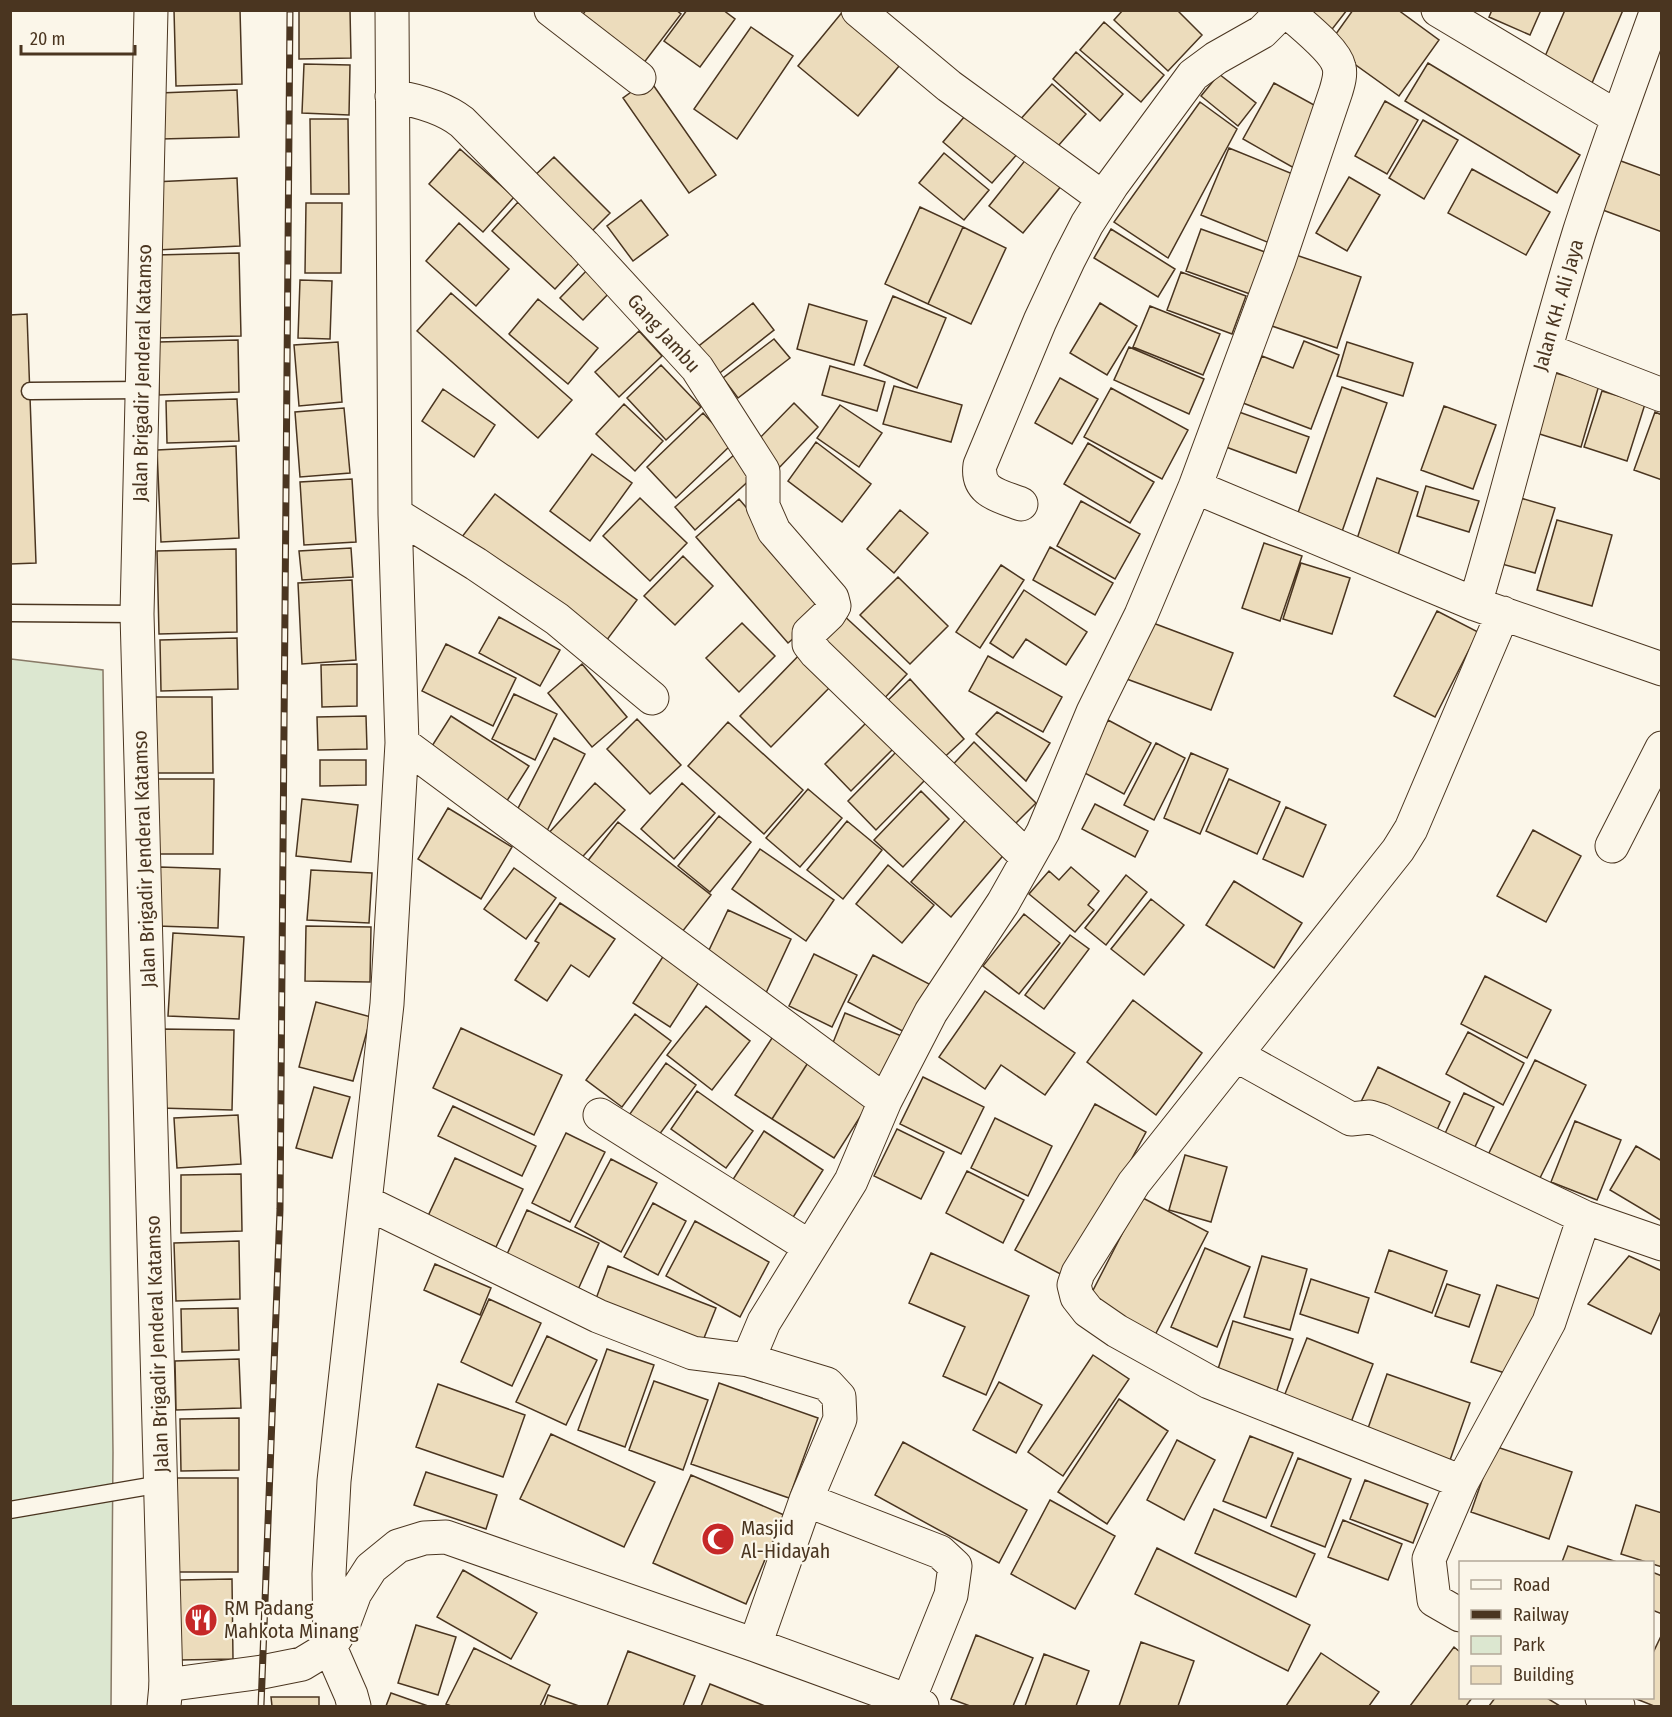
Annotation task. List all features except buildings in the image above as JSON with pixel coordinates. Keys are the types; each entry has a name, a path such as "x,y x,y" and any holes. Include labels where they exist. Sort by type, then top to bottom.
{"main road":[{"name":"Jalan Brigadir Jenderal Katamso","path":"151,10 137,614 165,1696"},
{"path":"354,1707 330,1647 329,1574 334,1481 387,1004 402,742 395,514 392,10"},
{"path":"551,10 639,78"},
{"path":"858,10 949,86 1103,198"},
{"path":"748,1360 764,1322 851,1181 885,1101 931,1012 1003,903 1043,832 1093,712 1141,615 1195,488 1279,260 1339,77 1340,70 1336,60 1285,10 1262,32 1216,58 1193,75 1103,198 1072,252 1040,321 980,465 979,475 982,483 990,492 1021,504"},
{"path":"1438,10 1617,117"},
{"name":"Jalan KH. Ali Jaya","path":"1462,1482 1209,1382 1117,1331 1088,1311 1077,1297 1074,1285 1078,1273 1134,1183 1385,868 1411,829 1489,609 1495,537 1546,350 1579,234 1617,117 1657,10"},
{"name":"Gang Jambu","path":"392,96 422,103 449,113 462,122 584,245 698,368 763,471 763,506 774,531 832,598 833,609 809,633 807,641 816,653 1028,858"},
{"path":"1546,350 1662,395"},
{"path":"1195,488 1489,609 1662,669"},
{"path":"395,514 476,564 557,619 652,698"},
{"path":"402,742 885,1101"},
{"path":"1612,846 1662,748"},
{"path":"1236,1055 1342,1114 1355,1119 1370,1116 1380,1120 1584,1217 1662,1244"},
{"path":"600,1115 810,1247"},
{"path":"365,1202 598,1316 693,1353 748,1360 827,1384 839,1396 840,1419 806,1500 755,1645"},
{"path":"1459,1614 1434,1600 1429,1559 1462,1482 1550,1322 1584,1217"},
{"path":"165,1696 302,1664 330,1647 342,1628 355,1593 371,1568 398,1546 424,1538 446,1537 755,1645 915,1704 951,1595 954,1566 940,1552 806,1500"},
{"path":"1604,1699 1618,1707"}],"lane":[{"path":"30,391 142,390"},
{"path":"10,613 137,614"},
{"path":"10,1510 161,1484"}],"green space":[{"path":"11,659 103,670 113,1452 111,1706 11,1706"}],"railway":[{"path":"261,1706 280,1209 290,10"}],"place":[{"name":"Masjid Al-Hidayah","path":"718,1539"},
{"name":"RM Padang Mahkota Minang","path":"201,1620"}]}
